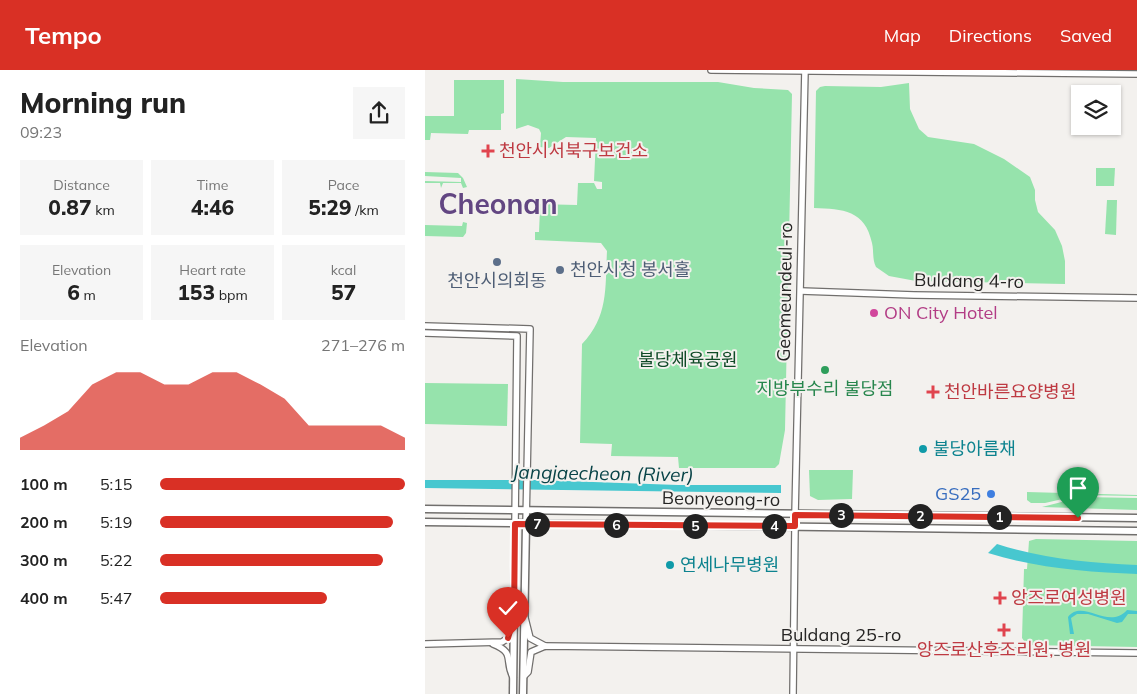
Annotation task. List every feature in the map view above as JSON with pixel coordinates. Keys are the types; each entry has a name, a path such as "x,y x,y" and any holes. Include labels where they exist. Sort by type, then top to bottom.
{"main road":[{"name":"Beonyeong-ro","path":"425,509 526,512 1137,518"},
{"path":"795,515 795,526"},
{"name":"Beonyeong-ro","path":"425,522 1137,531"},
{"path":"513,694 515,524"},
{"path":"523,694 526,524"}],"street":[{"path":"711,70 1137,74"},
{"name":"Geomeundeul-ro","path":"795,515 805,71"},
{"name":"Buldang 4-ro","path":"801,290 914,296 1137,298"},
{"path":"425,326 530,329 526,524"},
{"path":"425,333 517,336 515,524"},
{"path":"517,366 522,361 525,362 526,378 529,383"},
{"path":"517,383 522,406 527,406 529,403"},
{"path":"793,694 795,526"},
{"path":"425,644 493,644 508,638 514,618"},
{"path":"525,618 530,638 545,646"},
{"path":"493,644 503,648 509,654 510,671 513,678"},
{"path":"524,676 528,672 531,652 545,646"},
{"name":"Buldang 25-ro","path":"545,646 1137,653"}],"green space":[{"name":"불당체육공원","path":"516,79 563,82 718,82 754,88 788,90 792,94 785,430 779,464 775,468 679,468 678,457 611,456 612,444 580,443 582,344 597,323 601,312 604,300 607,251 601,243 535,240 535,232 539,232 540,209 535,209 536,204 577,205 578,183 594,183 597,189 602,189 602,182 594,181 596,138 566,137 549,148 540,147 541,133 539,129 528,125 516,129"},
{"path":"454,80 504,80 504,113 501,114 501,130 469,130 468,134 431,133 430,140 425,140 425,116 454,116"},
{"path":"909,83 910,109 919,129 928,137 974,144 1004,159 1030,177 1035,190 1038,212 1055,230 1062,246 1065,261 1065,284 916,281 889,276 876,267 869,232 858,218 843,211 814,208 816,91 820,87 825,86 881,87"},
{"path":"1096,168 1115,168 1114,186 1096,186"},
{"path":"425,172 458,173 463,178 467,187 463,188 461,183 443,183 441,188 440,183 425,183 425,181 461,182 461,178 425,176"},
{"path":"1107,200 1117,200 1116,235 1105,234"},
{"path":"463,222 467,223 466,233 463,237 425,236 425,225 462,226"},
{"path":"425,383 508,384 507,426 425,424"},
{"path":"809,470 853,470 852,499 818,500 810,496"},
{"path":"1027,492 1137,496 1080,495 1045,503 1031,503 1027,500"},
{"path":"1081,497 1137,498 1137,510 1042,507"},
{"path":"1036,539 1137,541 1137,647 1027,645 1022,638 1024,569 1027,569 1029,541"}],"water":[{"path":"425,480 537,480 678,485 781,485 781,493 425,488"},
{"path":"997,544 1066,559 1137,565 1137,574 1062,568 988,553"},
{"path":"1127,610 1137,611 1137,614 1128,614 1122,622 1117,623 1088,614 1077,614 1071,618 1074,634 1070,634 1068,617 1074,612 1081,611 1112,617 1120,616"}],"place":[{"name":"천안시서북구보건소","path":"488,151"},
{"name":"천안시의회동","path":"497,262"},
{"name":"천안시청 봉서홀","path":"560,270"},
{"name":"ON City Hotel","path":"874,313"},
{"name":"지방부수리 불당점","path":"825,370"},
{"name":"천안바른요양병원","path":"933,392"},
{"name":"불당아름채","path":"923,449"},
{"name":"GS25","path":"991,494"},
{"name":"연세나무병원","path":"670,565"},
{"name":"앙즈로여성병원","path":"1000,598"},
{"name":"앙즈로산후조리원, 병원","path":"1004,630"}],"district":[{"name":"Cheonan","path":"498,204"}],"route":[{"path":"508,638 510,625 514,618 515,524 795,526 795,515 1078,518"}],"water label":[{"name":"Jangjaecheon (River)","path":"603,473"}]}
